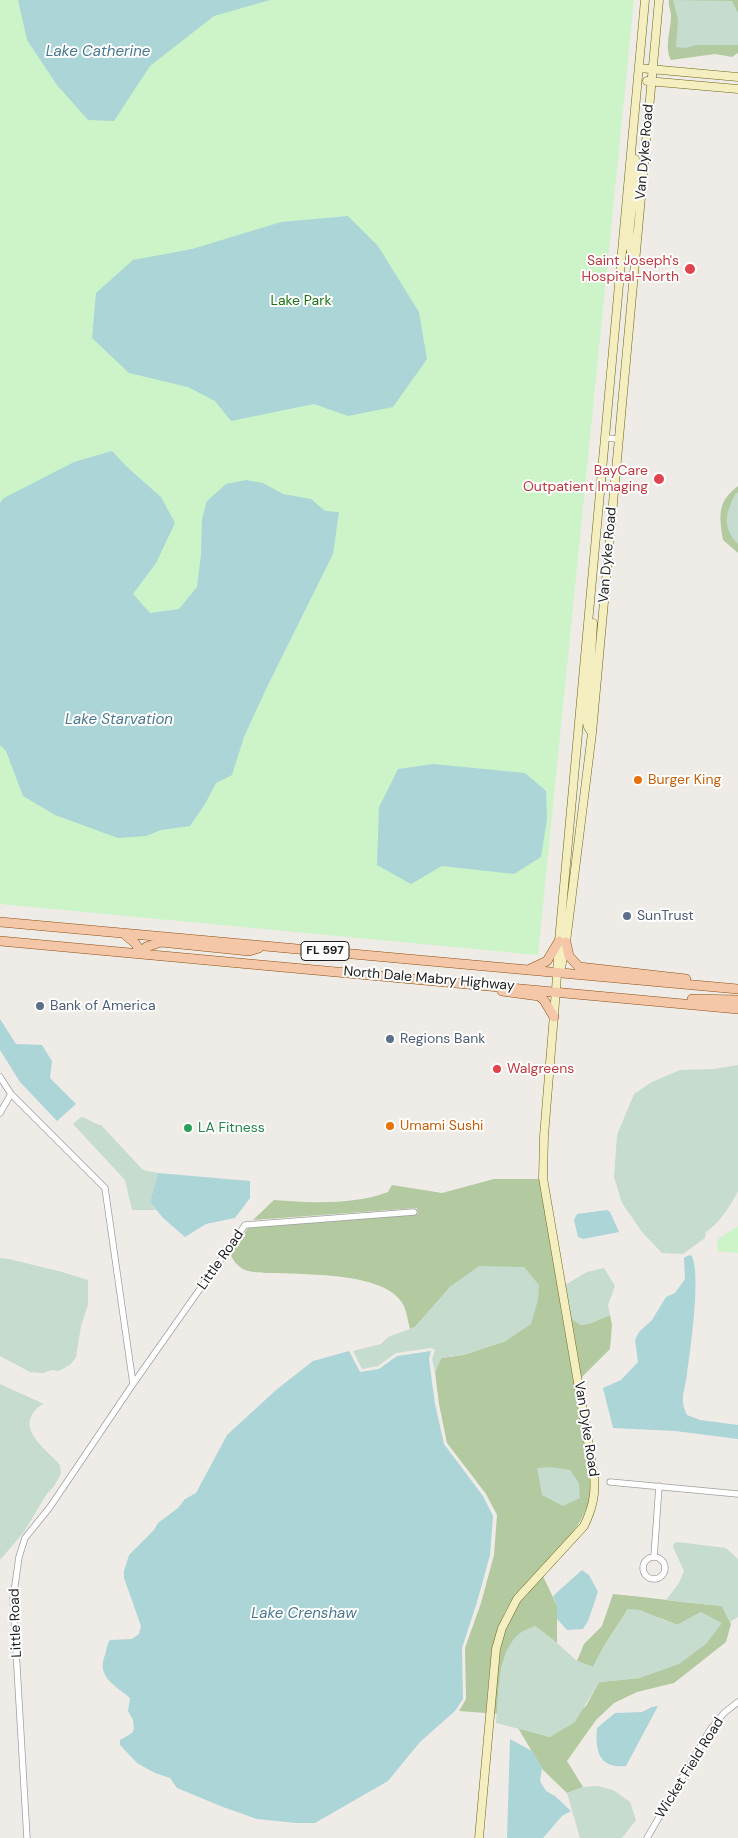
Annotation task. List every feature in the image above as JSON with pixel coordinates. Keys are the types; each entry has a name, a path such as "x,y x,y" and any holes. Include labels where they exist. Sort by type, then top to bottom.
{"main road":[{"name":"Van Dyke Road","path":"562,942 592,578 646,0"},
{"name":"Van Dyke Road","path":"479,1838 496,1649 502,1628 517,1599 584,1526 594,1498 594,1476 543,1178 544,1136 558,973 592,733 659,0"},
{"path":"639,68 738,77"},
{"path":"638,80 738,89"},
{"path":"634,125 635,181 630,240 631,257 635,262"},
{"path":"592,578 593,632 587,723 592,733"},
{"name":"North Dale Mabry Highway","path":"0,922 738,989"},
{"path":"123,933 135,943 142,953 146,947 162,942 249,951 266,946"},
{"name":"North Dale Mabry Highway","path":"0,941 357,974 556,990 738,1009"},
{"path":"527,970 540,966 547,961 562,942 569,956 579,967 675,977 722,988"},
{"path":"152,954 168,960 234,968 532,994 544,1000 554,1017"},
{"path":"652,1000 666,996 738,1000"}],"street":[{"path":"605,438 619,439"},
{"path":"0,1077 11,1094 105,1188 133,1384"},
{"path":"0,1113 11,1094"},
{"name":"Little Road","path":"27,1838 13,1599 19,1557 25,1538 50,1507 133,1384 246,1224 414,1212"},
{"path":"610,1482 738,1494"},
{"path":"654,1557 659,1486"},
{"name":"Wicket Field Road","path":"647,1838 710,1730 724,1713 738,1702"}],"green space":[{"name":"Lake Park","path":"0,0 634,0 538,955 0,904"},
{"path":"669,0 738,0 738,53 732,57 715,54 671,60 668,50 671,16"},
{"path":"673,0 732,1 738,13 738,45 676,47 678,20"},
{"path":"738,486 738,553 723,540 720,516 726,498"},
{"path":"736,493 738,493 738,544 729,532 727,525 728,513"},
{"path":"738,1065 738,1191 724,1214 706,1232 705,1238 683,1254 662,1253 642,1232 622,1203 614,1177 617,1135 634,1094 652,1082 680,1070 714,1069"},
{"path":"81,1117 101,1125 143,1170 158,1173 150,1202 156,1210 132,1210 125,1180 73,1124"},
{"path":"494,1179 540,1179 591,1487 589,1501 577,1527 558,1550 518,1591 505,1612 499,1626 492,1654 486,1713 459,1711 466,1699 465,1648 481,1603 494,1555 497,1515 486,1494 447,1443 435,1372 441,1358 463,1355 506,1341 451,1286 415,1327 410,1329 404,1306 395,1295 382,1287 365,1281 326,1275 249,1271 242,1269 230,1254 248,1228 418,1214 417,1208 253,1220 274,1200 302,1202 346,1201 388,1192 392,1185 442,1193"},
{"path":"738,1226 738,1253 717,1251 718,1239"},
{"path":"0,1258 88,1280 88,1305 81,1326 76,1357 71,1364 59,1371 30,1372 0,1356"},
{"path":"479,1266 524,1267 539,1285 538,1300 531,1324 506,1341 463,1355 441,1358 435,1372 432,1359 435,1350 431,1348 396,1353 378,1366 362,1369 353,1351 381,1344 388,1337 415,1327 451,1286"},
{"path":"604,1268 615,1286 608,1305 610,1315 581,1325 571,1318 565,1285 587,1272"},
{"path":"610,1315 612,1325 610,1349 581,1378 571,1318 581,1325"},
{"path":"0,1384 44,1404 37,1408 32,1415 30,1429 38,1442 60,1465 61,1474 24,1532 0,1560"},
{"path":"551,1467 570,1470 579,1483 580,1498 563,1506 542,1495 537,1468"},
{"path":"674,1543 726,1548 738,1559 738,1617 730,1622 722,1606 666,1600 679,1583 684,1571 673,1547"},
{"path":"543,1576 557,1606 557,1643 535,1626 501,1668 497,1714 494,1713 502,1642 507,1628 520,1602"},
{"path":"613,1594 722,1606 731,1624 726,1642 674,1683 637,1692 614,1703 596,1720 567,1761 583,1787 567,1793 543,1770 518,1728 550,1737 586,1706 599,1682 640,1678 701,1612 677,1625 628,1609 593,1667 577,1661 584,1644 602,1626"},
{"path":"628,1609 640,1610 677,1625 701,1612 722,1623 706,1644 679,1664 640,1678 599,1682 575,1722 550,1737 496,1723 500,1675 503,1663 512,1641 520,1633 535,1626 577,1661 593,1667"},
{"path":"598,1786 613,1790 630,1802 636,1820 622,1838 580,1838 567,1793 583,1787"}],"water":[{"name":"Lake Catherine","path":"18,0 270,0 214,16 150,66 114,121 88,120 57,85 27,40"},
{"path":"348,216 378,246 419,312 427,359 393,407 348,416 314,404 231,421 215,401 188,387 129,373 92,338 96,293 133,260 192,249 281,222"},
{"name":"Lake Starvation","path":"112,451 161,497 175,523 156,563 133,594 150,613 179,609 197,587 201,554 202,519 207,501 226,484 246,480 263,483 283,494 311,499 325,511 339,512 333,554 244,737 232,775 216,783 190,826 161,830 146,836 118,838 55,815 23,796 6,751 0,745 0,503 4,498 74,462"},
{"path":"433,764 525,773 546,791 547,819 541,857 514,874 442,866 411,884 377,865 379,807 398,769"},
{"path":"0,1019 16,1044 42,1045 52,1061 50,1078 76,1104 57,1121 20,1082 0,1050"},
{"path":"158,1173 250,1181 250,1198 235,1218 206,1224 185,1237 163,1218 150,1202"},
{"path":"607,1210 610,1212 619,1232 583,1239 578,1237 574,1220 577,1214"},
{"path":"691,1255 694,1264 695,1294 683,1404 687,1415 700,1420 738,1425 738,1439 675,1431 613,1428 603,1388 621,1380 638,1362 635,1340 639,1332 652,1320 666,1297 675,1293 685,1279 684,1258"},
{"name":"Lake Crenshaw","path":"349,1351 360,1372 379,1369 397,1356 431,1351 429,1359 435,1404 444,1444 483,1496 493,1516 490,1555 462,1648 463,1699 455,1711 420,1742 388,1781 315,1823 257,1819 177,1788 170,1778 155,1773 137,1763 120,1745 120,1740 132,1733 134,1729 133,1720 128,1711 130,1698 108,1680 103,1669 103,1663 110,1640 132,1639 139,1634 141,1626 124,1578 129,1555 154,1530 158,1523 178,1508 185,1499 196,1493 227,1435 276,1390 313,1361"},
{"path":"582,1570 589,1575 598,1592 588,1621 583,1629 567,1630 557,1619 557,1606 553,1596"},
{"path":"658,1706 626,1766 610,1765 604,1761 598,1751 597,1728 615,1713 642,1712"},
{"path":"510,1739 532,1751 542,1768 540,1781 546,1791 555,1796 571,1811 562,1816 543,1838 507,1838"}],"place":[{"name":"Saint Joseph's Hospital-North","path":"690,269"},
{"name":"BayCare Outpatient Imaging","path":"659,479"},
{"name":"Burger King","path":"638,780"},
{"name":"SunTrust","path":"627,916"},
{"name":"Bank of America","path":"40,1006"},
{"name":"Regions Bank","path":"390,1039"},
{"name":"Walgreens","path":"497,1069"},
{"name":"Umami Sushi","path":"390,1126"},
{"name":"LA Fitness","path":"188,1128"}]}
